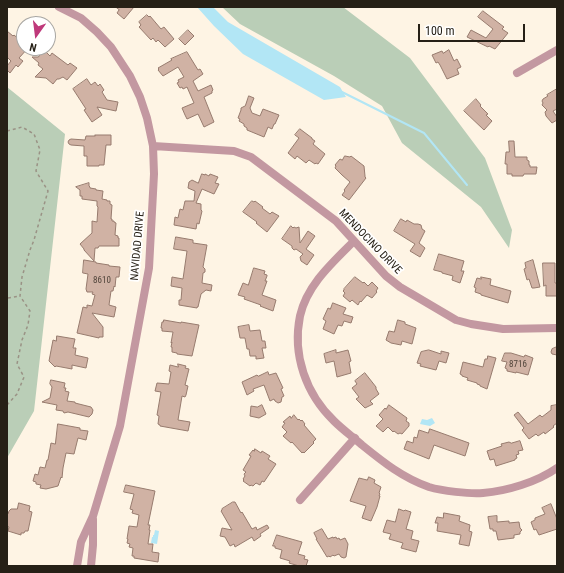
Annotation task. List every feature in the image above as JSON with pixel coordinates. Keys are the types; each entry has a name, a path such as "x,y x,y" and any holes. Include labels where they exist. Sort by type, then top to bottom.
{"street":[{"name":"NAVIDAD DRIVE","path":"60,7 81,18 97,32 111,47 130,76 140,97 147,118 153,146 154,174 149,268 120,426 93,516 81,542 77,566"},
{"path":"517,73 557,50"},
{"name":"MENDOCINO DRIVE","path":"153,146 234,152 251,157 336,221 386,276 400,287 456,320 503,329 557,328"},
{"path":"354,241 327,268 313,286 304,303 300,316 298,349 306,380 314,398 334,422 389,467 402,475 429,487 442,490 482,493 506,489 530,482 557,468"},
{"path":"300,500 354,438"},
{"name":"NAVIDAD DRIVE","path":"91,566 93,516"}],"path":[{"path":"7,131 22,127 34,134 40,150 36,171 48,191 22,277 20,296 30,311 28,325 22,340 17,364 24,377 17,394 7,405"},
{"path":"8,298 20,296"}],"green space":[{"path":"222,7 343,7 410,58 485,158 512,230 509,248 481,207 402,143 382,106 334,76 240,24"},
{"path":"7,87 65,134 34,411 7,458"}],"water":[{"path":"197,7 213,7 228,22 340,87 346,97 324,100 243,54"},
{"path":"432,418 435,423 430,426 420,424 422,419 427,420"},
{"path":"155,530 159,531 157,544 151,543"}],"building":[{"path":"116,7 134,7 124,19 117,13 119,10"},
{"path":"483,11 504,27 502,29 508,33 495,49 467,37 471,30 486,38 493,29 478,17"},
{"path":"147,15 149,17 150,16 161,29 164,27 174,39 165,47 158,40 156,42 153,38 151,40 139,27 141,25 139,22"},
{"path":"188,30 194,36 185,45 179,39"},
{"path":"7,31 16,37 16,56 21,56 19,58 23,61 18,67 16,65 10,73 7,70 7,66 11,61 7,57"},
{"path":"449,50 454,61 457,59 461,67 457,69 459,74 447,79 440,65 438,62 436,63 432,55"},
{"path":"187,52 198,70 200,69 203,74 193,81 198,91 211,85 213,90 212,93 204,97 214,122 204,127 198,114 187,119 185,115 182,108 194,103 187,87 183,89 182,87 180,88 177,83 179,82 178,80 184,77 178,67 163,76 158,70 158,68 172,60 171,59"},
{"path":"56,56 68,65 70,63 77,68 67,80 63,77 57,79 53,84 46,78 35,77 43,69 32,57"},
{"path":"87,79 91,85 95,82 98,86 100,84 104,90 102,92 107,100 118,102 116,111 97,107 102,115 92,122 84,110 86,109 73,89"},
{"path":"557,89 557,109 553,111 557,117 557,120 552,123 546,116 545,112 547,110 542,105 542,101 548,96 547,95"},
{"path":"249,96 254,98 250,108 252,113 260,116 263,109 279,115 272,129 268,127 264,137 247,130 244,124 239,121 240,119 238,118 241,108 245,106"},
{"path":"476,99 481,105 480,106 488,114 486,115 492,121 484,130 464,111"},
{"path":"300,129 315,141 313,144 325,154 318,164 315,164 309,160 306,163 297,156 295,159 288,153 299,138 295,135"},
{"path":"111,135 111,145 106,145 104,165 87,166 87,156 84,156 84,146 71,145 68,142 71,139 85,140 86,136"},
{"path":"509,141 514,141 515,157 527,157 530,167 537,167 536,174 512,176 512,174 507,174 507,164 505,164 506,152 509,152"},
{"path":"345,156 351,156 364,166 366,178 349,200 342,195 350,182 335,168 335,165 340,159 342,160"},
{"path":"202,174 209,176 210,174 218,177 215,183 219,184 214,194 202,189 196,203 201,204 202,211 199,224 197,223 196,229 174,225 175,217 178,218 180,209 183,210 185,201 194,201 195,191 188,188 189,182 192,180 198,183"},
{"path":"89,183 90,188 103,191 102,199 110,201 110,204 112,205 111,219 116,223 115,235 119,238 119,246 99,246 98,248 95,248 94,261 80,244 92,233 92,221 97,222 97,201 82,199 82,196 80,196 80,190 76,187"},
{"path":"252,201 255,201 270,214 272,212 279,216 267,232 256,223 257,222 243,212"},
{"path":"401,219 406,222 407,220 414,224 421,225 422,229 425,231 419,243 425,248 420,257 410,251 415,244 394,231"},
{"path":"291,226 293,228 299,227 300,243 308,231 315,236 306,249 314,255 307,265 301,261 300,257 303,254 296,249 294,250 292,246 282,239"},
{"path":"176,237 193,240 193,243 207,245 203,267 205,272 203,273 202,283 212,285 211,291 206,290 201,294 197,308 179,305 182,288 171,286 172,277 183,279 187,251 174,249"},
{"path":"439,254 464,261 461,271 464,271 460,283 452,280 453,276 434,270"},
{"path":"84,260 120,267 119,277 116,277 115,287 114,286 113,291 111,291 109,305 116,307 114,317 92,313 103,327 103,337 99,338 77,333 83,307 87,308 87,305 92,306 95,295 92,294 93,292 87,292 86,289 88,274 83,273"},
{"path":"533,260 540,287 532,288 529,279 527,280 524,269 526,268 525,263"},
{"path":"543,263 555,263 555,283 557,283 557,296 546,296"},
{"path":"254,268 265,271 264,274 267,275 265,281 267,281 262,295 276,300 273,311 238,295 243,283 248,285"},
{"path":"355,277 368,286 372,282 378,288 376,291 377,292 372,298 367,295 358,305 352,300 350,302 343,296 345,293 343,291 344,289"},
{"path":"481,277 491,279 490,285 511,291 508,303 475,292 476,288 474,287 477,278 481,279"},
{"path":"333,303 346,308 343,314 353,317 351,323 344,321 342,326 338,325 334,334 323,329 326,321 323,319 328,308 330,309"},
{"path":"164,320 199,325 192,356 172,352 172,342 171,343 173,332 162,331 162,322"},
{"path":"398,320 416,328 412,344 402,341 401,345 391,343 386,340 389,331 394,332"},
{"path":"249,325 250,331 260,330 262,341 265,341 266,348 262,348 264,358 256,359 256,356 250,356 245,338 240,338 238,327"},
{"path":"57,336 75,339 73,348 76,348 75,355 88,358 86,368 72,365 72,369 55,367 49,361 53,340 56,341"},
{"path":"557,347 557,355 552,354 552,349"},
{"path":"336,350 336,353 348,350 351,361 349,362 351,373 337,377 334,361 326,363 324,354"},
{"path":"429,350 441,354 441,351 449,353 446,363 439,361 436,370 420,366 421,364 417,363 421,352"},
{"path":"505,353 511,353 524,357 525,355 533,358 528,375 507,371 505,368 507,362 502,361"},
{"path":"488,356 496,358 487,389 477,383 467,380 468,378 460,374 463,362 483,367 485,359 487,359"},
{"path":"178,364 186,366 185,368 189,369 185,385 188,386 185,397 182,396 178,420 190,422 188,431 160,426 158,424 159,416 157,415 161,392 155,391 157,383 169,384 171,372 169,371 170,365 178,367"},
{"path":"268,372 269,375 276,373 283,388 281,389 284,396 282,397 281,402 278,403 274,399 270,401 264,385 253,389 254,391 247,395 242,382"},
{"path":"365,373 376,387 379,394 370,401 373,404 365,408 356,399 359,397 352,388 357,384 355,381"},
{"path":"51,380 65,383 65,391 69,392 67,401 91,407 93,410 92,414 89,417 68,412 64,413 63,411 56,410 57,405 42,402 50,398 52,387 50,384"},
{"path":"262,405 266,414 259,418 250,416 251,406 257,407"},
{"path":"389,405 407,418 406,421 409,423 409,426 402,434 393,432 388,427 383,432 376,426 383,419 379,415"},
{"path":"557,405 557,423 553,426 554,427 545,434 544,432 538,436 536,434 529,439 522,430 524,428 514,415 518,412 528,424 540,415 542,417 551,410 551,406"},
{"path":"294,415 298,420 302,420 305,424 304,425 316,439 304,453 302,453 292,442 291,443 283,436 287,432 282,427 285,423 283,422 290,416 291,418"},
{"path":"58,424 88,431 86,440 78,438 74,454 66,453 62,478 61,477 58,486 46,489 40,488 41,485 36,484 36,482 33,481 35,474 38,475 40,467 45,468 51,443 55,444"},
{"path":"430,429 469,443 465,456 434,445 429,459 404,449 407,441 413,443 414,437 417,438 419,430 428,433"},
{"path":"520,441 523,450 518,451 519,454 516,455 517,458 515,460 496,466 494,459 490,460 487,451 502,446 501,444"},
{"path":"255,449 270,456 268,459 276,464 264,482 262,481 260,485 256,483 253,486 250,486 243,481 245,476 244,474 246,472 243,470 251,456 249,455"},
{"path":"369,477 375,480 374,483 381,487 377,507 371,521 362,518 366,506 350,501 359,478 367,480"},
{"path":"126,485 155,491 148,525 150,525 150,530 148,544 153,544 152,552 159,553 158,562 134,558 134,556 132,556 133,548 129,547 130,544 127,543 129,526 137,527 139,515 132,513 133,510 130,509 134,494 124,492"},
{"path":"235,502 252,529 256,527 257,530 267,525 269,528 260,534 261,536 254,541 252,537 235,547 234,544 230,546 225,537 220,536 222,528 232,530 221,511"},
{"path":"19,503 30,506 29,511 32,512 28,531 21,533 21,535 8,531 9,527 7,526 7,514 11,509 17,509"},
{"path":"551,504 557,519 557,529 539,535 536,529 534,530 531,522 535,520 535,518 545,514 542,508"},
{"path":"399,509 411,512 406,529 413,531 411,539 419,541 416,552 401,548 403,543 389,539 391,534 383,532 387,520 395,522"},
{"path":"444,513 460,516 459,521 470,525 469,531 472,532 469,546 459,544 461,535 437,531 438,523 435,523 437,517 443,518"},
{"path":"497,516 497,522 519,522 522,530 520,534 514,535 514,538 498,540 496,531 490,529 488,517"},
{"path":"322,529 328,539 336,537 340,540 345,538 348,544 346,557 341,557 339,554 327,557 314,533"},
{"path":"277,535 302,542 298,554 305,556 304,559 308,560 306,566 299,566 289,563 290,561 280,558 282,550 273,546"}],"waterway":[{"path":"342,92 424,133 467,185"}]}
